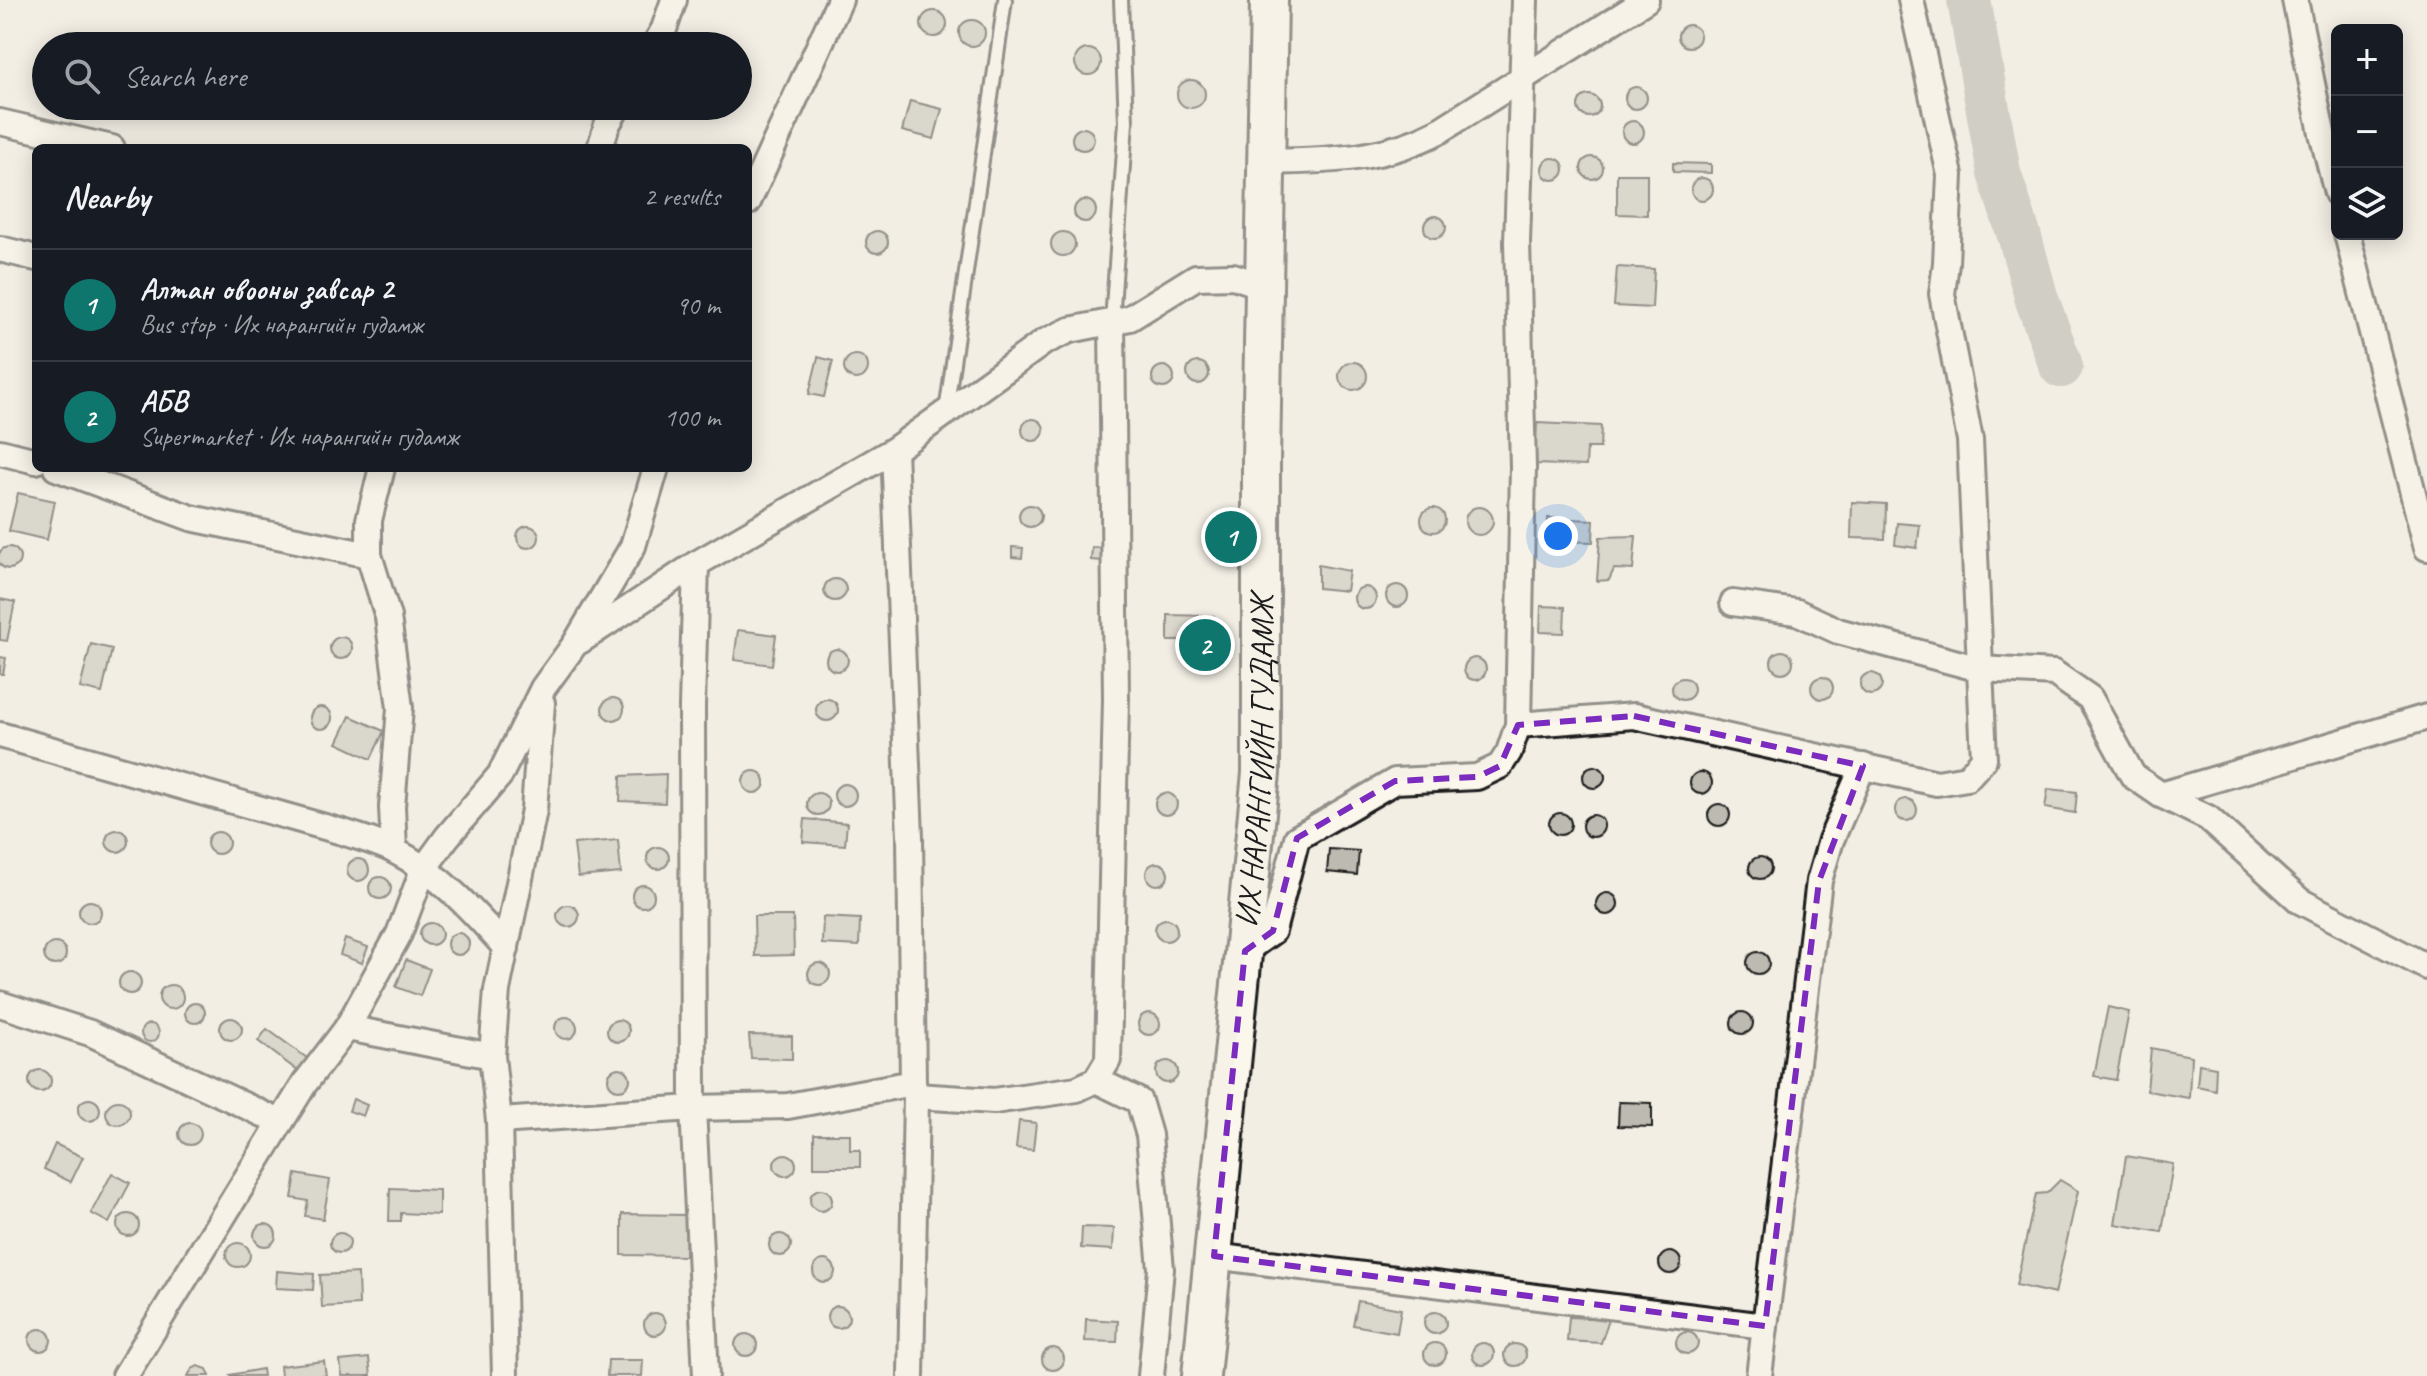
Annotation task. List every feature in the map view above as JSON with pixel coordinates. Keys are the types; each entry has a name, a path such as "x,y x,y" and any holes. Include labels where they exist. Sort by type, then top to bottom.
{"main road":[{"name":"ИХ НАРАНГИЙН ГУДАМЖ","path":"1201,1376 1261,773 1269,0"}],"street":[{"path":"662,32 674,0"},
{"path":"752,193 840,0"},
{"path":"1245,951 1273,931 1297,838 1395,781 1477,777 1500,766 1509,752 1518,725 1523,467 1517,242 1525,0"},
{"path":"1268,162 1335,160 1409,146 1439,131 1646,0"},
{"path":"1518,725 1634,716 1937,783 1967,778 1984,759 1970,440 1942,294 1950,175 1911,0"},
{"path":"2295,0 2332,168"},
{"path":"601,144 610,120"},
{"path":"0,122 95,144"},
{"path":"2349,240 2427,548"},
{"path":"0,249 32,257"},
{"path":"575,644 696,564 894,450 1044,342 1070,330 1130,318 1196,277 1233,276 1264,286"},
{"path":"499,1121 693,1108 788,1106 915,1089 994,1101 1077,1089 1096,1080 1108,1060 1115,715 1112,322"},
{"path":"894,450 910,837 915,1089 911,1376"},
{"path":"0,452 32,460"},
{"path":"67,472 191,518 369,555"},
{"path":"381,472 369,520 369,555 388,617 400,708 392,807 394,850"},
{"path":"125,1376 280,1122 347,1028 399,934 423,870 500,775 543,688 575,644 633,546 655,472"},
{"path":"696,564 692,707 693,1108 706,1376"},
{"path":"1733,603 1797,612 1838,631 1980,669 2054,673 2090,698 2133,776 2161,795 2208,818 2300,901 2427,966 2427,943"},
{"path":"505,1376 499,1121 492,1056 497,990 534,810 543,688"},
{"path":"2161,795 2427,717"},
{"path":"0,735 346,833 394,850 467,904 506,948"},
{"path":"1759,1376 1819,881 1831,840 1863,766"},
{"path":"0,1004 90,1033 280,1122"},
{"path":"347,1028 492,1056"},
{"path":"1096,1080 1139,1101 1149,1135 1161,1269 1151,1376"},
{"path":"1214,1256 1765,1326"}],"lane":[{"path":"946,412 1005,0"},
{"path":"1112,322 1126,122 1121,0"}],"highlighted area":[{"path":"1634,716 1863,766 1819,881 1765,1326 1214,1256 1245,951 1273,931 1297,838 1395,781 1477,777 1500,766 1518,725"}],"building":[{"path":"934,11 943,15 947,24 943,33 934,37 925,33 921,24 925,15"},
{"path":"972,20 981,24 985,33 981,42 972,46 963,42 959,33 963,24"},
{"path":"1689,25 1697,28 1700,36 1697,44 1689,47 1681,44 1678,36 1681,28"},
{"path":"1088,49 1097,53 1101,62 1097,71 1088,75 1079,71 1075,62 1079,53"},
{"path":"1191,80 1201,84 1205,94 1201,104 1191,108 1181,104 1177,94 1181,84"},
{"path":"1636,87 1644,90 1647,98 1644,106 1636,109 1628,106 1625,98 1628,90"},
{"path":"1589,95 1597,98 1600,106 1597,114 1589,117 1581,114 1578,106 1581,98"},
{"path":"910,101 942,109 934,139 902,131"},
{"path":"1633,121 1641,124 1644,132 1641,140 1633,143 1625,140 1622,132 1625,124"},
{"path":"1083,128 1091,131 1094,139 1091,147 1083,150 1075,147 1072,139 1075,131"},
{"path":"1592,157 1600,160 1603,168 1600,176 1592,179 1584,176 1581,168 1584,160"},
{"path":"1553,158 1561,161 1564,169 1561,177 1553,180 1545,177 1542,169 1545,161"},
{"path":"1673,163 1711,164 1711,173 1673,172"},
{"path":"1617,174 1647,174 1647,215 1617,214"},
{"path":"1702,178 1710,181 1713,189 1710,197 1702,200 1694,197 1691,189 1694,181"},
{"path":"1085,200 1093,203 1096,211 1093,219 1085,222 1077,219 1074,211 1077,203"},
{"path":"1435,216 1443,219 1446,227 1443,235 1435,238 1427,235 1424,227 1427,219"},
{"path":"877,231 885,234 888,242 885,250 877,253 869,250 866,242 869,234"},
{"path":"1063,232 1071,236 1075,244 1071,252 1063,256 1055,252 1051,244 1055,236"},
{"path":"1617,267 1654,269 1652,308 1614,306"},
{"path":"856,355 865,358 868,367 865,376 856,379 847,376 844,367 847,358"},
{"path":"818,357 833,361 824,397 809,394"},
{"path":"1198,362 1206,365 1209,373 1206,381 1198,384 1190,381 1187,373 1190,365"},
{"path":"1353,362 1363,366 1367,376 1363,386 1353,390 1343,386 1339,376 1343,366"},
{"path":"1163,366 1171,369 1174,377 1171,385 1163,388 1155,385 1152,377 1155,369"},
{"path":"1033,419 1041,422 1044,430 1041,438 1033,441 1025,438 1022,430 1025,422"},
{"path":"1537,423 1601,426 1600,448 1587,448 1586,466 1535,464"},
{"path":"18,493 55,501 47,540 9,531"},
{"path":"1852,502 1886,504 1885,539 1851,538"},
{"path":"1030,505 1038,508 1041,516 1038,524 1030,527 1022,524 1019,516 1022,508"},
{"path":"1479,507 1489,511 1493,521 1489,531 1479,535 1469,531 1465,521 1469,511"},
{"path":"1433,508 1442,511 1445,520 1442,529 1433,532 1424,529 1421,520 1424,511"},
{"path":"1548,518 1594,520 1593,542 1547,541"},
{"path":"1897,523 1920,525 1917,548 1895,545"},
{"path":"528,526 536,529 539,537 536,545 528,548 520,545 517,537 520,529"},
{"path":"1636,536 1633,570 1614,569 1609,580 1597,581 1600,537"},
{"path":"9,547 19,554 17,566 9,569 1,566 1,550"},
{"path":"1012,547 1023,548 1022,558 1012,557"},
{"path":"1092,547 1103,548 1102,561 1091,560"},
{"path":"1318,565 1349,571 1346,591 1318,588"},
{"path":"835,579 843,582 846,590 843,598 835,601 827,598 824,590 827,582"},
{"path":"1397,585 1405,588 1408,596 1405,604 1397,607 1389,604 1386,596 1389,588"},
{"path":"1365,587 1373,590 1376,598 1373,606 1365,609 1357,606 1354,598 1357,590"},
{"path":"0,599 15,602 7,641 0,640"},
{"path":"1541,606 1565,607 1564,633 1540,632"},
{"path":"1168,615 1214,616 1214,641 1168,641"},
{"path":"738,630 776,635 772,665 734,660"},
{"path":"341,637 349,640 352,648 349,656 341,659 333,656 330,648 333,640"},
{"path":"91,644 112,649 102,693 80,688"},
{"path":"837,649 845,652 848,660 845,668 837,671 829,668 826,660 829,652"},
{"path":"1778,651 1786,651 1793,662 1786,673 1778,673 1771,666 1771,658"},
{"path":"0,657 6,658 3,674 0,674"},
{"path":"1475,658 1483,661 1486,669 1483,677 1475,680 1467,677 1464,669 1467,661"},
{"path":"1867,673 1875,673 1882,684 1875,695 1867,695 1860,688 1860,680"},
{"path":"1818,677 1826,677 1833,688 1826,699 1818,699 1811,692 1811,684"},
{"path":"1679,678 1687,678 1694,689 1687,700 1679,700 1672,693 1672,685"},
{"path":"613,698 621,701 624,709 621,717 613,720 605,717 602,709 605,701"},
{"path":"827,699 835,702 838,710 835,718 827,721 819,718 816,710 819,702"},
{"path":"321,707 329,710 332,718 329,726 321,729 313,726 310,718 313,710"},
{"path":"350,716 384,731 371,759 337,743"},
{"path":"1590,766 1598,766 1605,777 1598,788 1590,788 1583,781 1583,773"},
{"path":"754,771 762,774 765,782 762,790 754,793 746,790 743,782 746,774"},
{"path":"1697,772 1705,772 1712,783 1705,794 1697,794 1690,787 1690,779"},
{"path":"666,774 665,803 620,801 621,776"},
{"path":"845,784 853,787 856,795 853,803 845,806 837,803 834,795 837,787"},
{"path":"2048,789 2077,792 2075,813 2045,808"},
{"path":"818,793 826,796 829,804 826,812 818,815 810,812 807,804 810,796"},
{"path":"1166,793 1174,796 1177,804 1174,812 1166,815 1158,812 1155,804 1158,796"},
{"path":"1902,799 1910,799 1917,810 1910,821 1902,821 1895,814 1895,806"},
{"path":"1715,804 1723,804 1730,815 1723,826 1715,826 1708,819 1708,811"},
{"path":"1556,813 1564,813 1571,824 1564,835 1556,835 1549,828 1549,820"},
{"path":"1589,815 1597,815 1604,826 1597,837 1589,837 1582,830 1582,822"},
{"path":"805,819 847,823 845,845 803,842"},
{"path":"117,830 125,833 128,841 125,849 117,852 109,849 106,841 109,833"},
{"path":"218,832 226,835 229,843 226,851 218,854 210,851 207,843 210,835"},
{"path":"618,840 621,873 578,877 574,844"},
{"path":"658,847 666,850 669,858 666,866 658,869 650,866 647,858 650,850"},
{"path":"1329,849 1359,851 1357,875 1327,872"},
{"path":"1756,857 1764,857 1771,868 1764,879 1756,879 1749,872 1749,864"},
{"path":"358,859 366,862 369,870 366,878 358,881 350,878 347,870 350,862"},
{"path":"1157,863 1165,866 1168,874 1165,882 1157,885 1149,882 1146,874 1149,866"},
{"path":"380,877 388,880 391,888 388,896 380,899 372,896 369,888 372,880"},
{"path":"643,885 651,888 654,896 651,904 643,907 635,904 632,896 635,888"},
{"path":"1603,893 1611,893 1618,904 1611,915 1603,915 1596,908 1596,900"},
{"path":"90,901 98,904 101,912 98,920 90,923 82,920 79,912 82,904"},
{"path":"568,905 576,908 579,916 576,924 568,927 560,924 557,916 560,908"},
{"path":"754,916 793,916 794,955 755,956"},
{"path":"823,917 860,919 859,946 822,944"},
{"path":"1166,919 1174,922 1177,930 1174,938 1166,941 1158,938 1155,930 1158,922"},
{"path":"431,923 439,926 442,934 439,942 431,945 423,942 420,934 423,926"},
{"path":"458,933 466,936 469,944 466,952 458,955 450,952 447,944 450,936"},
{"path":"345,939 368,947 362,963 340,955"},
{"path":"55,943 66,954 55,965 44,954"},
{"path":"1754,952 1762,952 1769,963 1762,974 1754,974 1747,967 1747,959"},
{"path":"406,960 430,969 420,996 396,987"},
{"path":"819,963 827,966 830,974 827,982 819,985 811,982 808,974 811,966"},
{"path":"130,972 138,975 141,983 138,991 130,994 122,991 119,983 122,975"},
{"path":"171,985 179,989 183,997 179,1005 171,1009 163,1005 159,997 163,989"},
{"path":"191,1003 199,1003 205,1013 199,1023 191,1023 185,1017 185,1009"},
{"path":"2108,1007 2129,1012 2116,1080 2094,1076"},
{"path":"1738,1012 1746,1012 1753,1023 1746,1034 1738,1034 1731,1027 1731,1019"},
{"path":"1149,1013 1157,1016 1160,1024 1157,1032 1149,1035 1141,1032 1138,1024 1141,1016"},
{"path":"566,1017 574,1020 577,1028 574,1036 566,1039 558,1036 555,1028 558,1020"},
{"path":"231,1018 239,1021 242,1029 239,1037 231,1040 223,1037 220,1029 223,1021"},
{"path":"618,1020 626,1023 629,1031 626,1039 618,1042 610,1039 607,1031 610,1023"},
{"path":"150,1024 159,1033 150,1042 141,1033"},
{"path":"267,1029 307,1058 298,1071 258,1041"},
{"path":"749,1035 792,1036 792,1059 751,1058"},
{"path":"2151,1048 2191,1056 2189,1098 2147,1091"},
{"path":"1167,1061 1175,1064 1178,1072 1175,1080 1167,1083 1159,1080 1156,1072 1159,1064"},
{"path":"2199,1064 2216,1067 2215,1090 2197,1086"},
{"path":"619,1068 627,1071 630,1079 627,1087 619,1090 611,1087 608,1079 611,1071"},
{"path":"40,1070 48,1073 51,1081 48,1089 40,1092 32,1089 29,1081 32,1073"},
{"path":"89,1099 97,1102 100,1110 97,1118 89,1121 81,1118 78,1110 81,1102"},
{"path":"353,1099 367,1105 363,1116 349,1111"},
{"path":"118,1101 129,1108 130,1113 123,1124 118,1125 107,1118 106,1113 113,1102"},
{"path":"1619,1102 1652,1103 1652,1127 1618,1126"},
{"path":"1019,1121 1036,1123 1033,1150 1016,1148"},
{"path":"190,1123 198,1126 201,1134 198,1142 190,1145 182,1142 179,1134 182,1126"},
{"path":"814,1134 850,1134 850,1150 860,1150 860,1167 814,1167"},
{"path":"55,1144 83,1157 71,1182 44,1169"},
{"path":"785,1154 793,1157 796,1165 793,1173 785,1176 777,1173 774,1165 777,1157"},
{"path":"2126,1156 2173,1164 2162,1232 2115,1224"},
{"path":"112,1173 130,1183 109,1223 91,1213"},
{"path":"296,1174 330,1180 323,1219 305,1216 308,1201 292,1198"},
{"path":"2060,1180 2078,1191 2055,1294 2016,1285 2036,1194 2047,1193"},
{"path":"390,1188 439,1190 439,1215 401,1213 401,1221 389,1221"},
{"path":"821,1189 829,1192 832,1200 829,1208 821,1211 813,1208 810,1200 813,1192"},
{"path":"128,1214 136,1217 139,1225 136,1233 128,1236 120,1233 117,1225 120,1217"},
{"path":"622,1214 686,1215 685,1256 622,1255"},
{"path":"265,1224 273,1227 276,1235 273,1243 265,1246 257,1243 254,1235 257,1227"},
{"path":"1082,1227 1114,1228 1113,1250 1081,1248"},
{"path":"336,1233 344,1233 350,1243 344,1253 336,1253 330,1247 330,1239"},
{"path":"780,1234 788,1237 791,1245 788,1253 780,1256 772,1253 769,1245 772,1237"},
{"path":"233,1243 243,1243 250,1250 250,1260 243,1267 233,1267 226,1260 226,1250"},
{"path":"1670,1252 1678,1255 1681,1263 1678,1271 1670,1274 1662,1271 1659,1263 1662,1255"},
{"path":"824,1260 832,1263 835,1271 832,1279 824,1282 816,1279 813,1271 816,1263"},
{"path":"277,1271 314,1274 313,1290 276,1288"},
{"path":"358,1273 359,1305 322,1307 320,1275"},
{"path":"1358,1301 1401,1309 1397,1333 1353,1325"},
{"path":"838,1306 846,1309 849,1317 846,1325 838,1328 830,1325 827,1317 830,1309"},
{"path":"1435,1312 1443,1315 1446,1323 1443,1331 1435,1334 1427,1331 1424,1323 1427,1315"},
{"path":"655,1313 663,1316 666,1324 663,1332 655,1335 647,1332 644,1324 647,1316"},
{"path":"1569,1317 1609,1319 1601,1343 1567,1341"},
{"path":"1086,1319 1118,1321 1117,1342 1085,1341"},
{"path":"40,1329 48,1332 51,1340 48,1348 40,1351 32,1348 29,1340 32,1332"},
{"path":"1687,1332 1695,1335 1698,1343 1695,1351 1687,1354 1679,1351 1676,1343 1679,1335"},
{"path":"746,1334 754,1337 757,1345 754,1353 746,1356 738,1353 735,1345 738,1337"},
{"path":"1435,1343 1443,1346 1446,1354 1443,1362 1435,1365 1427,1362 1424,1354 1427,1346"},
{"path":"1483,1343 1491,1346 1494,1354 1491,1362 1483,1365 1475,1362 1472,1354 1475,1346"},
{"path":"1515,1344 1523,1347 1526,1355 1523,1363 1515,1366 1507,1363 1504,1355 1507,1347"},
{"path":"1053,1348 1061,1351 1064,1359 1061,1367 1053,1370 1045,1367 1042,1359 1045,1351"},
{"path":"369,1358 371,1376 342,1376 340,1361"},
{"path":"608,1360 643,1360 642,1376 607,1376"},
{"path":"324,1361 326,1376 281,1376 280,1366"},
{"path":"198,1366 207,1369 210,1376 188,1376"},
{"path":"262,1369 263,1376 230,1375"}],"waterway":[{"path":"1969,0 1999,173 2037,300 2061,366"}],"place":[{"name":"Алтан овооны завсар 2","path":"1231,537"},
{"name":"АБВ","path":"1205,645"}]}
